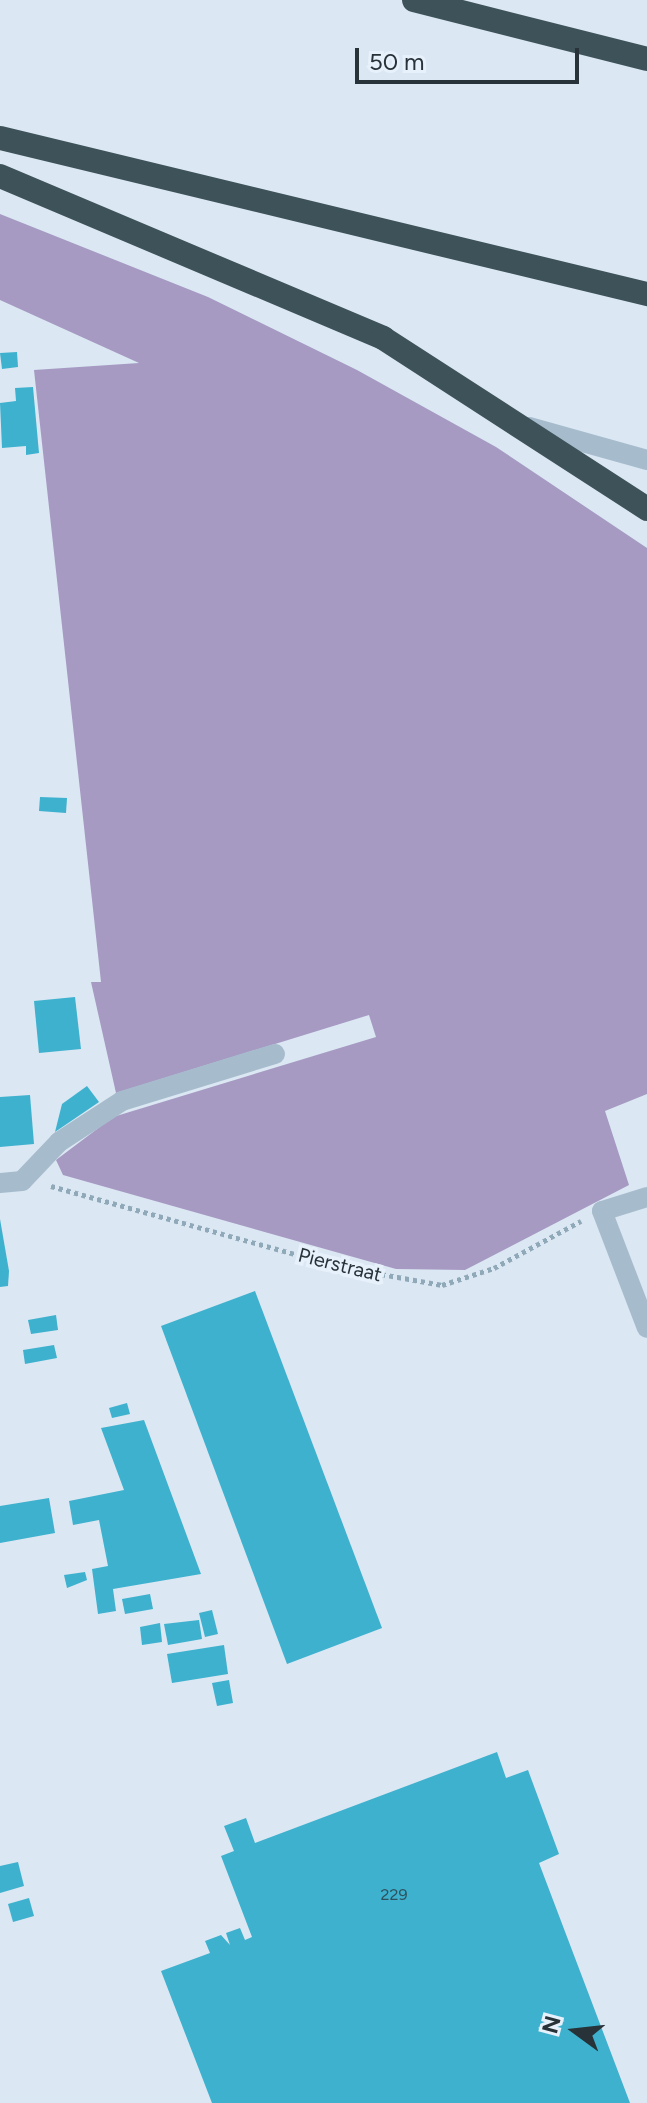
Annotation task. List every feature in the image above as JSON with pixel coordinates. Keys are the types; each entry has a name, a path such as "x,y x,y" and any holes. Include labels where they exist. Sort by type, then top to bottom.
{"highway":[{"path":"414,0 647,59"},
{"path":"0,138 647,294"},
{"path":"0,176 383,338 529,427 647,509"}],"street":[{"path":"529,427 647,460"},
{"path":"0,1183 22,1181 59,1142 122,1101 275,1054"},
{"path":"647,1197 602,1211 647,1328"}],"path":[{"name":"Pierstraat","path":"22,1181 342,1267 442,1285 494,1268 602,1211"}],"shaded area":[{"path":"0,214 208,297 357,370 496,447 647,548 647,1094 605,1111 629,1185 465,1270 396,1269 63,1175 56,1160 113,1117 376,1037 369,1015 116,1093 91,982 101,982 34,370 139,363 0,300"}],"building":[{"path":"17,352 18,367 2,369 0,353"},
{"path":"33,387 39,453 26,455 26,446 2,448 0,403 16,401 15,388"},
{"path":"40,797 67,798 66,813 39,811"},
{"path":"75,997 81,1049 39,1053 34,1001"},
{"path":"87,1086 99,1102 55,1132 62,1104"},
{"path":"30,1095 34,1144 0,1147 0,1097"},
{"path":"0,1219 9,1271 8,1286 0,1287"},
{"path":"255,1291 382,1628 287,1664 161,1326"},
{"path":"56,1315 58,1330 31,1334 28,1320"},
{"path":"54,1345 57,1358 25,1364 23,1350"},
{"path":"127,1403 130,1414 112,1418 109,1408"},
{"path":"144,1420 201,1574 113,1589 116,1611 98,1614 92,1569 108,1566 99,1520 73,1525 69,1501 124,1490 101,1428"},
{"path":"49,1498 55,1533 0,1543 0,1506"},
{"path":"85,1572 87,1580 67,1588 64,1575"},
{"path":"150,1594 153,1609 125,1614 122,1599"},
{"path":"212,1610 218,1634 205,1637 199,1613"},
{"path":"199,1620 202,1639 168,1645 164,1624"},
{"path":"160,1623 162,1642 142,1645 140,1627"},
{"path":"224,1645 228,1674 172,1683 167,1654"},
{"path":"229,1680 233,1703 217,1706 212,1683"},
{"path":"497,1752 506,1778 528,1770 559,1854 539,1863 630,2103 212,2103 161,1971 210,1953 205,1941 221,1935 230,1945 226,1933 240,1928 245,1940 252,1937 221,1856 234,1851 224,1826 246,1818 255,1843"},
{"path":"18,1862 24,1886 0,1893 0,1866"},
{"path":"29,1898 34,1916 13,1922 8,1904"}]}
